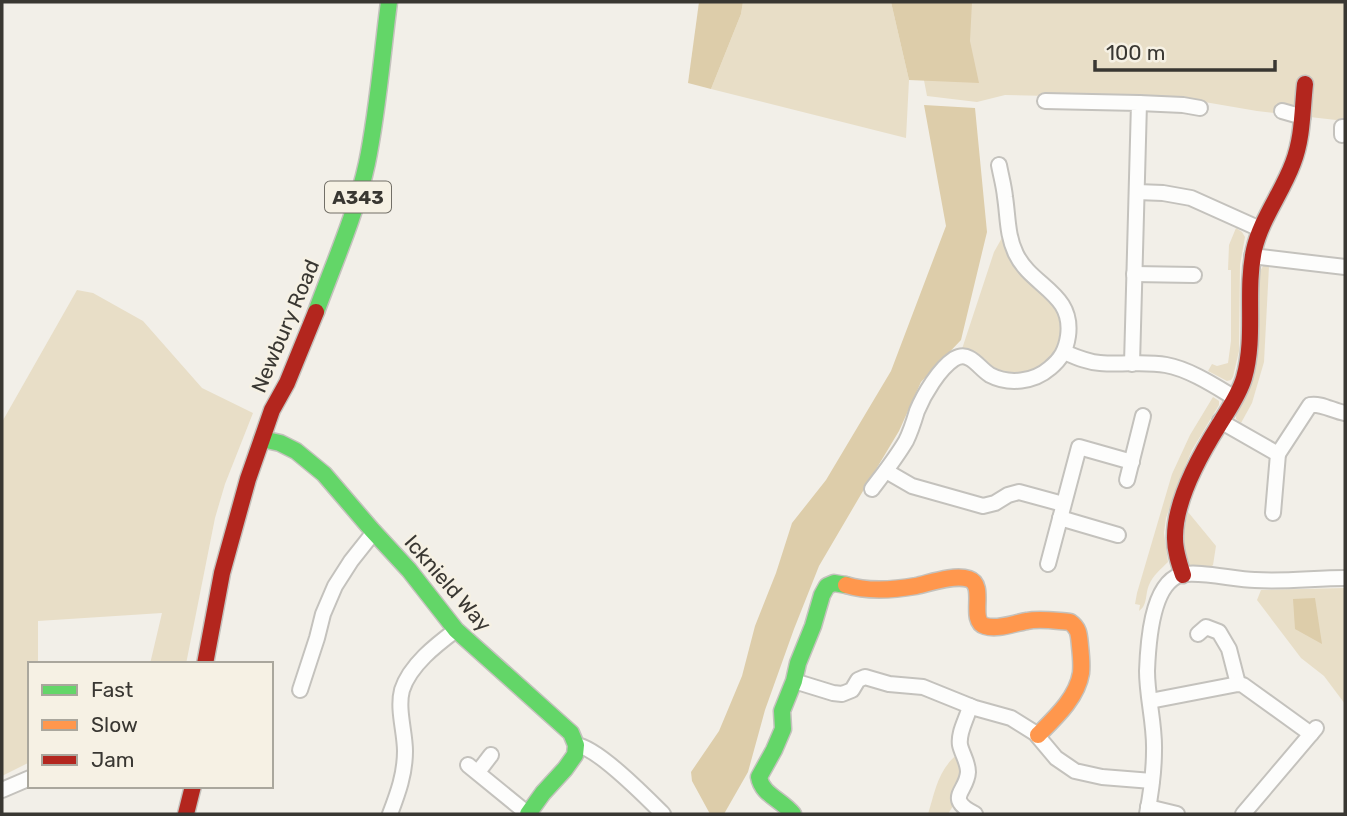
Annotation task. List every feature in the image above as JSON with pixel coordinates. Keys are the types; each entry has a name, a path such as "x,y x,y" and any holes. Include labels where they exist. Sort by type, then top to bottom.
{"street":[{"name":"Newbury Road","path":"205,662 222,573 262,439 272,410 287,383 314,317 358,197 373,125 389,2"},
{"path":"1183,575 1175,542 1178,517 1205,449 1245,377 1249,356 1252,256 1260,229 1281,193 1293,163 1301,137 1305,84"},
{"path":"1045,101 1200,107"},
{"path":"1132,363 1139,103"},
{"path":"1282,111 1303,117"},
{"path":"872,489 906,441 927,392 954,359 967,357 990,375 1020,381 1044,373 1064,352 1068,331 1066,314 1058,298 1031,276 1016,254 1009,233 999,165"},
{"path":"1137,192 1191,198 1260,229"},
{"path":"1252,256 1345,267"},
{"path":"1134,274 1194,275"},
{"path":"1064,352 1097,362 1155,363 1177,367 1235,398"},
{"path":"1273,513 1278,454 1304,413 1313,404 1345,413"},
{"path":"1127,480 1143,416"},
{"path":"1220,421 1278,454"},
{"name":"Icknield Way","path":"262,439 280,443 308,459 329,478 410,571 456,629 567,728 576,745 584,746 599,755 663,814"},
{"path":"1048,564 1079,447 1132,462"},
{"path":"886,471 912,486 983,506 992,505 1019,492 1118,535"},
{"path":"300,690 323,614 335,586 374,532"},
{"path":"1177,814 1147,811 1152,781 1154,737 1147,671 1152,625 1163,590 1174,579 1197,574 1269,581 1345,579"},
{"path":"793,814 786,805 764,790 758,779 783,729 782,713 827,586 841,583 873,590 967,578 977,587 978,618 984,626 1006,626 1033,620 1070,622 1078,628 1081,668 1078,684 1066,703 1038,735"},
{"path":"1198,634 1206,627 1219,632 1229,649 1238,684"},
{"path":"390,814 400,790 404,770 401,704 403,689 418,665 456,629"},
{"path":"794,681 839,694 852,690 858,680 867,677 889,684 926,688 970,706 1011,718 1038,735 1056,758 1075,771 1102,777 1152,781"},
{"path":"1150,701 1238,684 1314,731 1242,814"},
{"path":"970,706 960,735 968,773 959,798 962,806 975,814"},
{"path":"491,755 473,769 528,814 573,758 576,745"},
{"path":"2,790 28,779"},
{"path":"186,814 192,788"}],"shaded area":[{"path":"699,2 743,2 741,14 711,89 688,83"},
{"path":"743,2 891,2 909,80 906,138 711,89 741,14"},
{"path":"891,2 972,2 970,41 979,83 909,80"},
{"path":"909,2 1345,2 1345,121 1257,111 1187,99 1005,95 977,102 927,96"},
{"path":"924,105 975,108 987,232 961,340 921,382 899,431 819,566 765,710 748,772 724,814 710,814 692,781 691,772 719,731 742,676 755,626 792,523 826,480 891,371 946,226"},
{"path":"1236,228 1245,237 1240,265 1239,351 1233,377 1227,381 1208,371 1212,364 1217,366 1228,363 1231,341 1229,245"},
{"path":"1003,236 1038,289 1058,309 1063,329 1058,354 1037,372 1006,377 969,350 962,349 994,252"},
{"path":"1263,266 1269,266 1264,362 1252,403 1241,423 1236,419 1236,414 1259,273"},
{"path":"77,290 93,293 143,321 202,388 253,413 225,484 215,518 186,662 150,662 162,613 38,621 38,662 28,662 28,763 2,776 2,422"},
{"path":"1213,397 1219,401 1219,405 1192,450 1166,518 1164,533 1168,562 1151,581 1145,603 1139,611 1140,605 1135,604 1137,593 1172,474 1190,435"},
{"path":"1188,512 1216,546 1213,565 1209,569 1190,567 1180,543"},
{"path":"1345,588 1345,704 1324,676 1301,658 1257,600 1261,590"},
{"path":"1315,598 1322,644 1295,629 1293,599"},
{"path":"958,754 963,767 959,782 951,794 953,806 948,814 928,814 942,774"}],"traffic: fast":[{"path":"316,312 351,220 367,163 389,2"},
{"path":"262,439 280,443 296,451 324,474 409,570 456,630 571,733 576,745 575,755 528,814"},
{"path":"793,814 768,793 759,777 783,729 782,711 822,595 827,586 834,583 846,585"}],"traffic: slow":[{"path":"846,585 863,589 890,589 949,578 969,579 977,588 978,617 980,623 985,626 1001,627 1037,620 1073,624 1078,632 1081,653 1079,682 1064,707 1038,735"}],"traffic: jam":[{"path":"1183,575 1175,544 1179,510 1196,464 1244,378 1248,362 1250,282 1254,250 1296,153 1305,84"},
{"path":"205,662 222,573 248,479 272,410 287,383 316,312"},
{"path":"186,814 192,788"}]}
